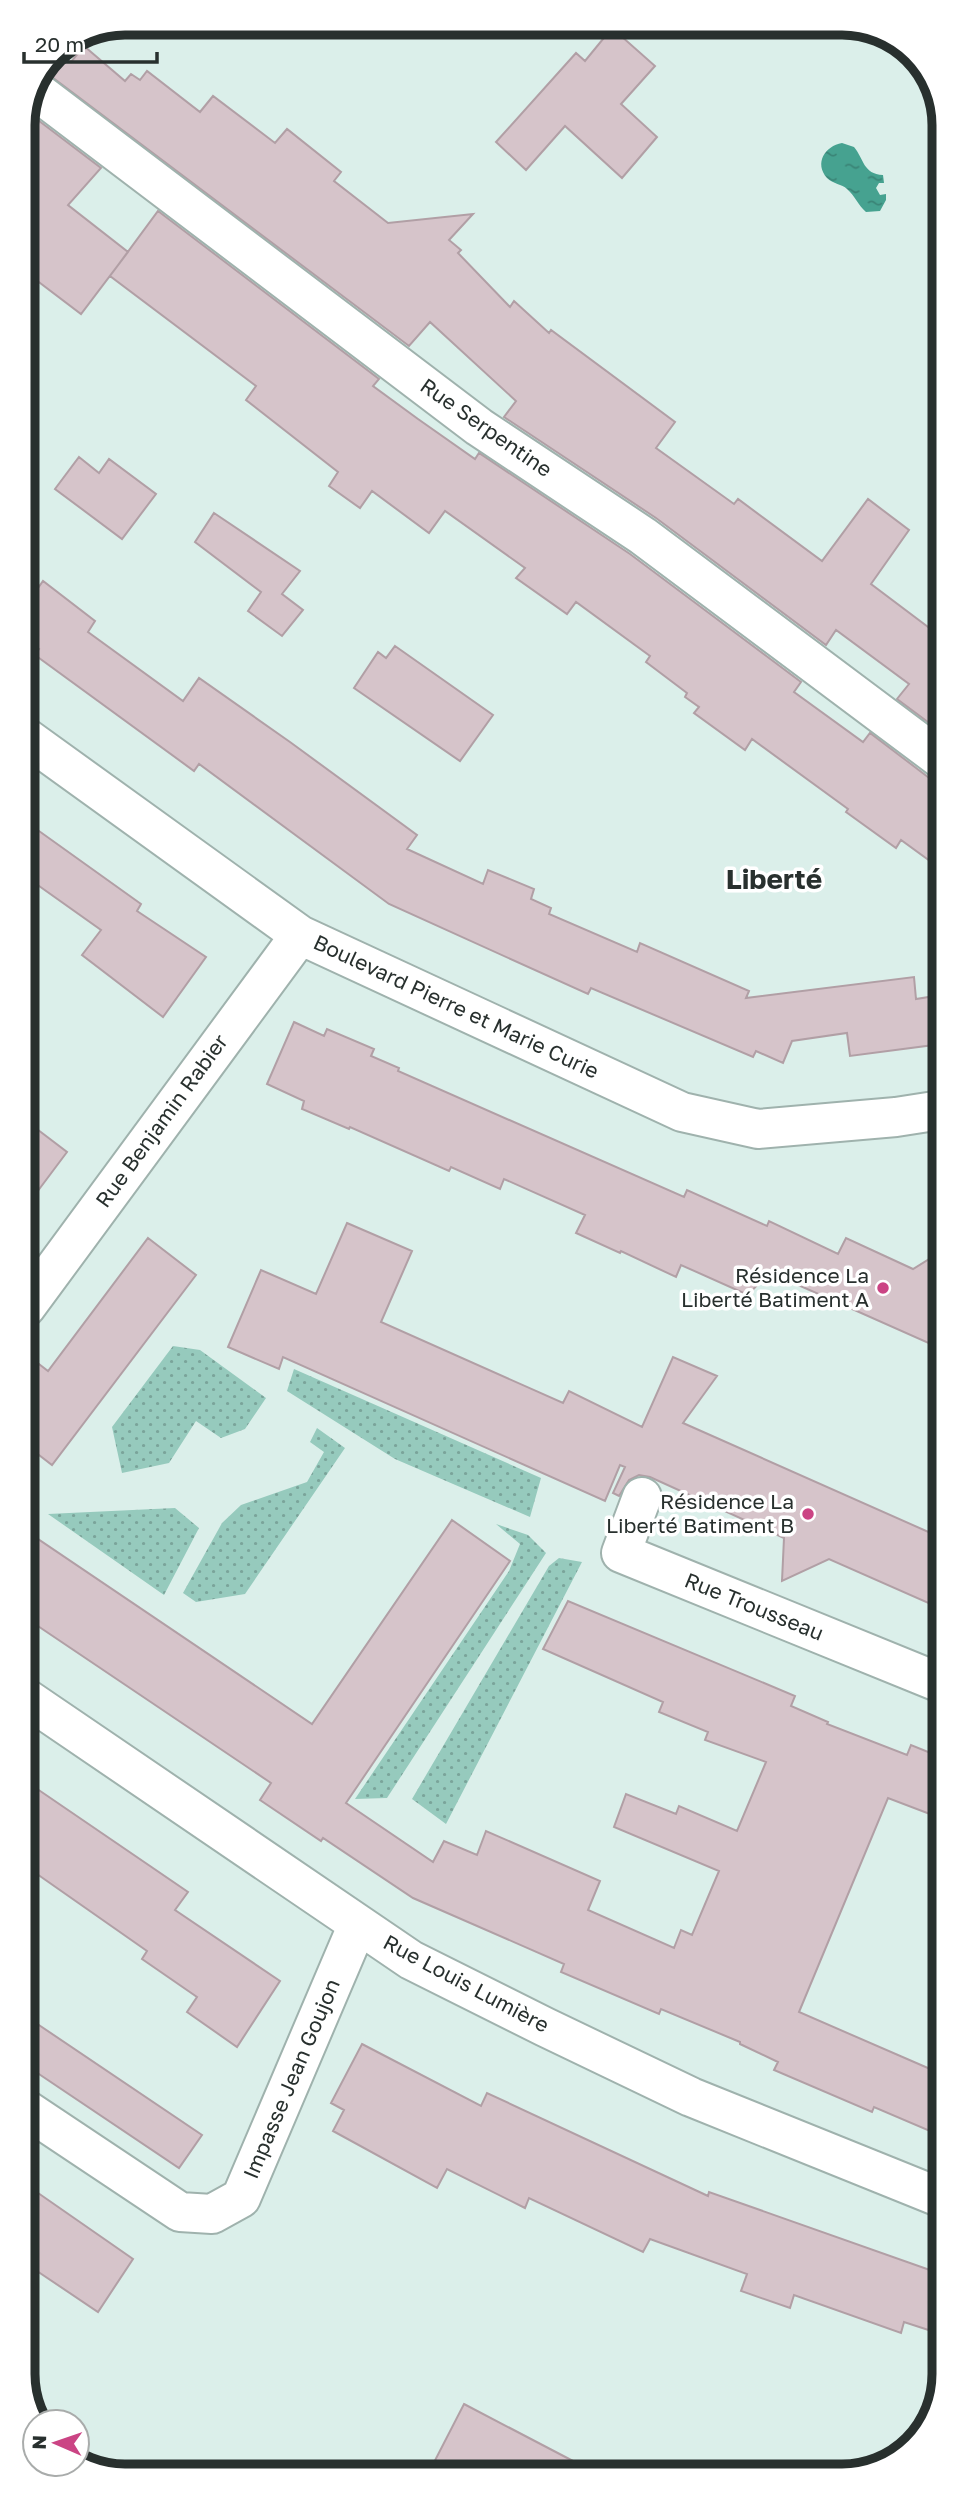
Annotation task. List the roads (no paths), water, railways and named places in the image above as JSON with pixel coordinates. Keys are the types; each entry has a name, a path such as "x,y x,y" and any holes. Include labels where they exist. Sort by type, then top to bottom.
{"street":[{"name":"Rue Serpentine","path":"41,94 479,426 643,536 932,753"},
{"name":"Boulevard Pierre et Marie Curie","path":"35,744 300,935 682,1112 758,1129 932,1111"},
{"name":"Rue Benjamin Rabier","path":"35,1295 300,935"},
{"name":"Rue Trousseau","path":"642,1497 621,1553 932,1680"},
{"name":"Rue Louis Lumière","path":"35,1704 411,1959 691,2097 932,2194"},
{"name":"Impasse Jean Goujon","path":"35,2114 180,2212 212,2214 231,2204 241,2198 359,1924"}],"water":[{"path":"842,143 854,147 871,172 883,175 884,183 879,183 876,188 880,195 886,194 880,211 866,212 847,189 829,180 823,172 821,167 826,151"}],"place":[{"name":"Résidence La Liberté Batiment A","path":"883,1288"},
{"name":"Résidence La Liberté Batiment B","path":"808,1514"}],"district":[{"name":"Liberté","path":"774,879"}]}
